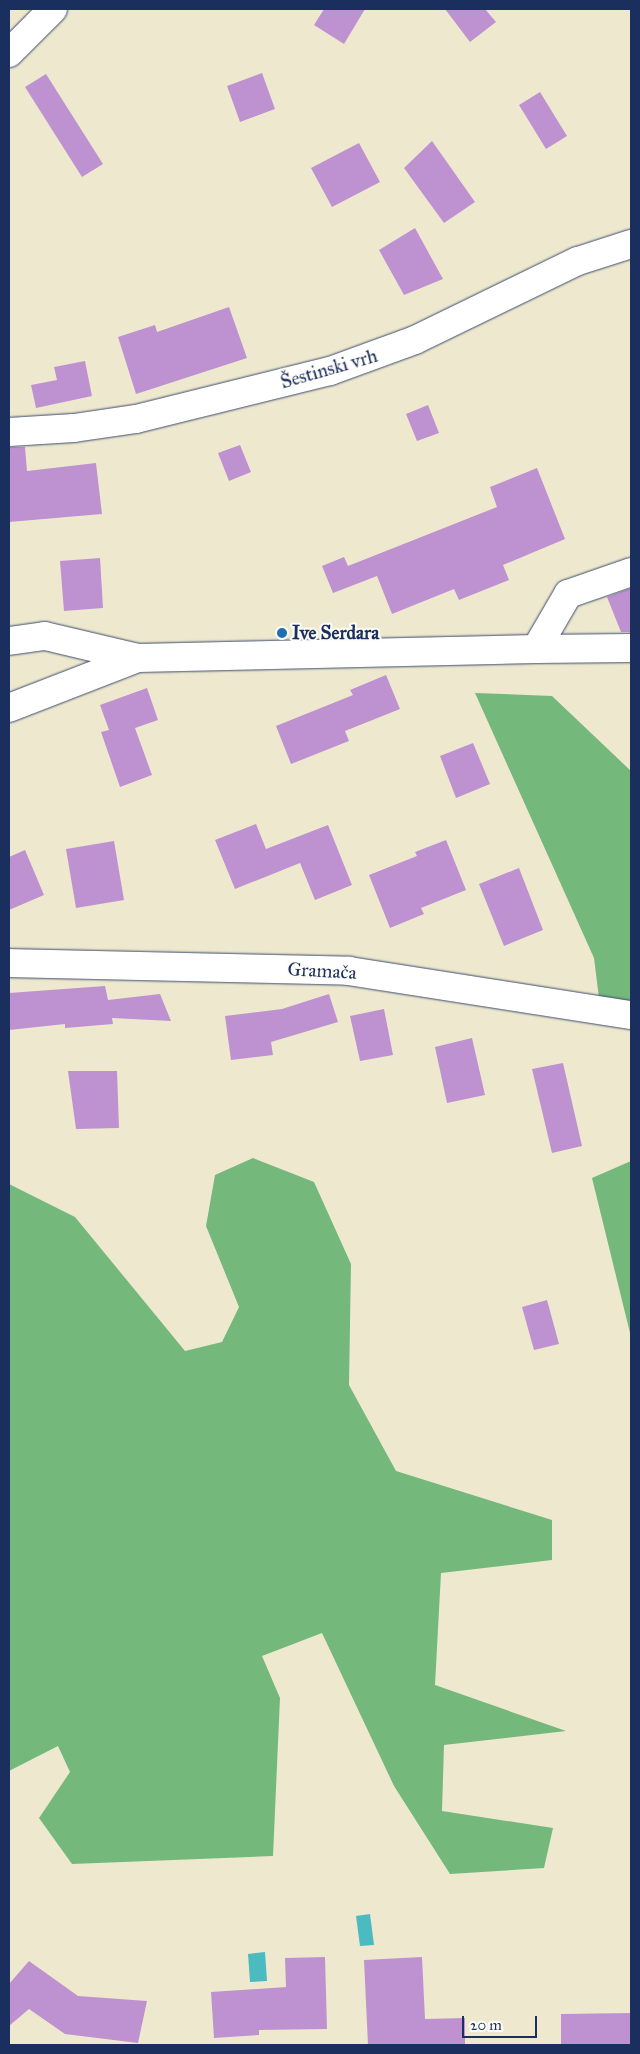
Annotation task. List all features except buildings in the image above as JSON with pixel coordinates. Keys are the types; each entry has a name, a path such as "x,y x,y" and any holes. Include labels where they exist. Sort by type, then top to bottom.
{"street":[{"path":"9,53 53,9"},
{"name":"Šestinski vrh","path":"9,432 74,428 136,419 330,371 415,340 578,261 631,244"},
{"path":"536,649 568,594 631,572"},
{"path":"9,641 45,636 138,658 631,648"},
{"path":"9,708 138,658"},
{"name":"Gramača","path":"9,963 349,971 631,1016"}],"green space":[{"path":"475,693 552,696 631,771 631,1001 599,998 594,958"},
{"path":"253,1158 314,1182 351,1264 349,1385 396,1471 552,1520 552,1560 441,1573 435,1685 566,1731 444,1745 442,1811 553,1828 544,1868 450,1874 394,1786 322,1633 262,1656 280,1698 273,1856 72,1864 39,1818 70,1772 58,1746 9,1771 9,1184 75,1217 185,1351 222,1342 239,1307 206,1226 215,1175"},
{"path":"631,1161 631,1337 592,1178"}],"water":[{"path":"370,1914 374,1945 360,1946 356,1916"},
{"path":"265,1952 267,1981 250,1982 248,1954"}],"place":[{"name":"Ive Serdara","path":"282,633"}]}
